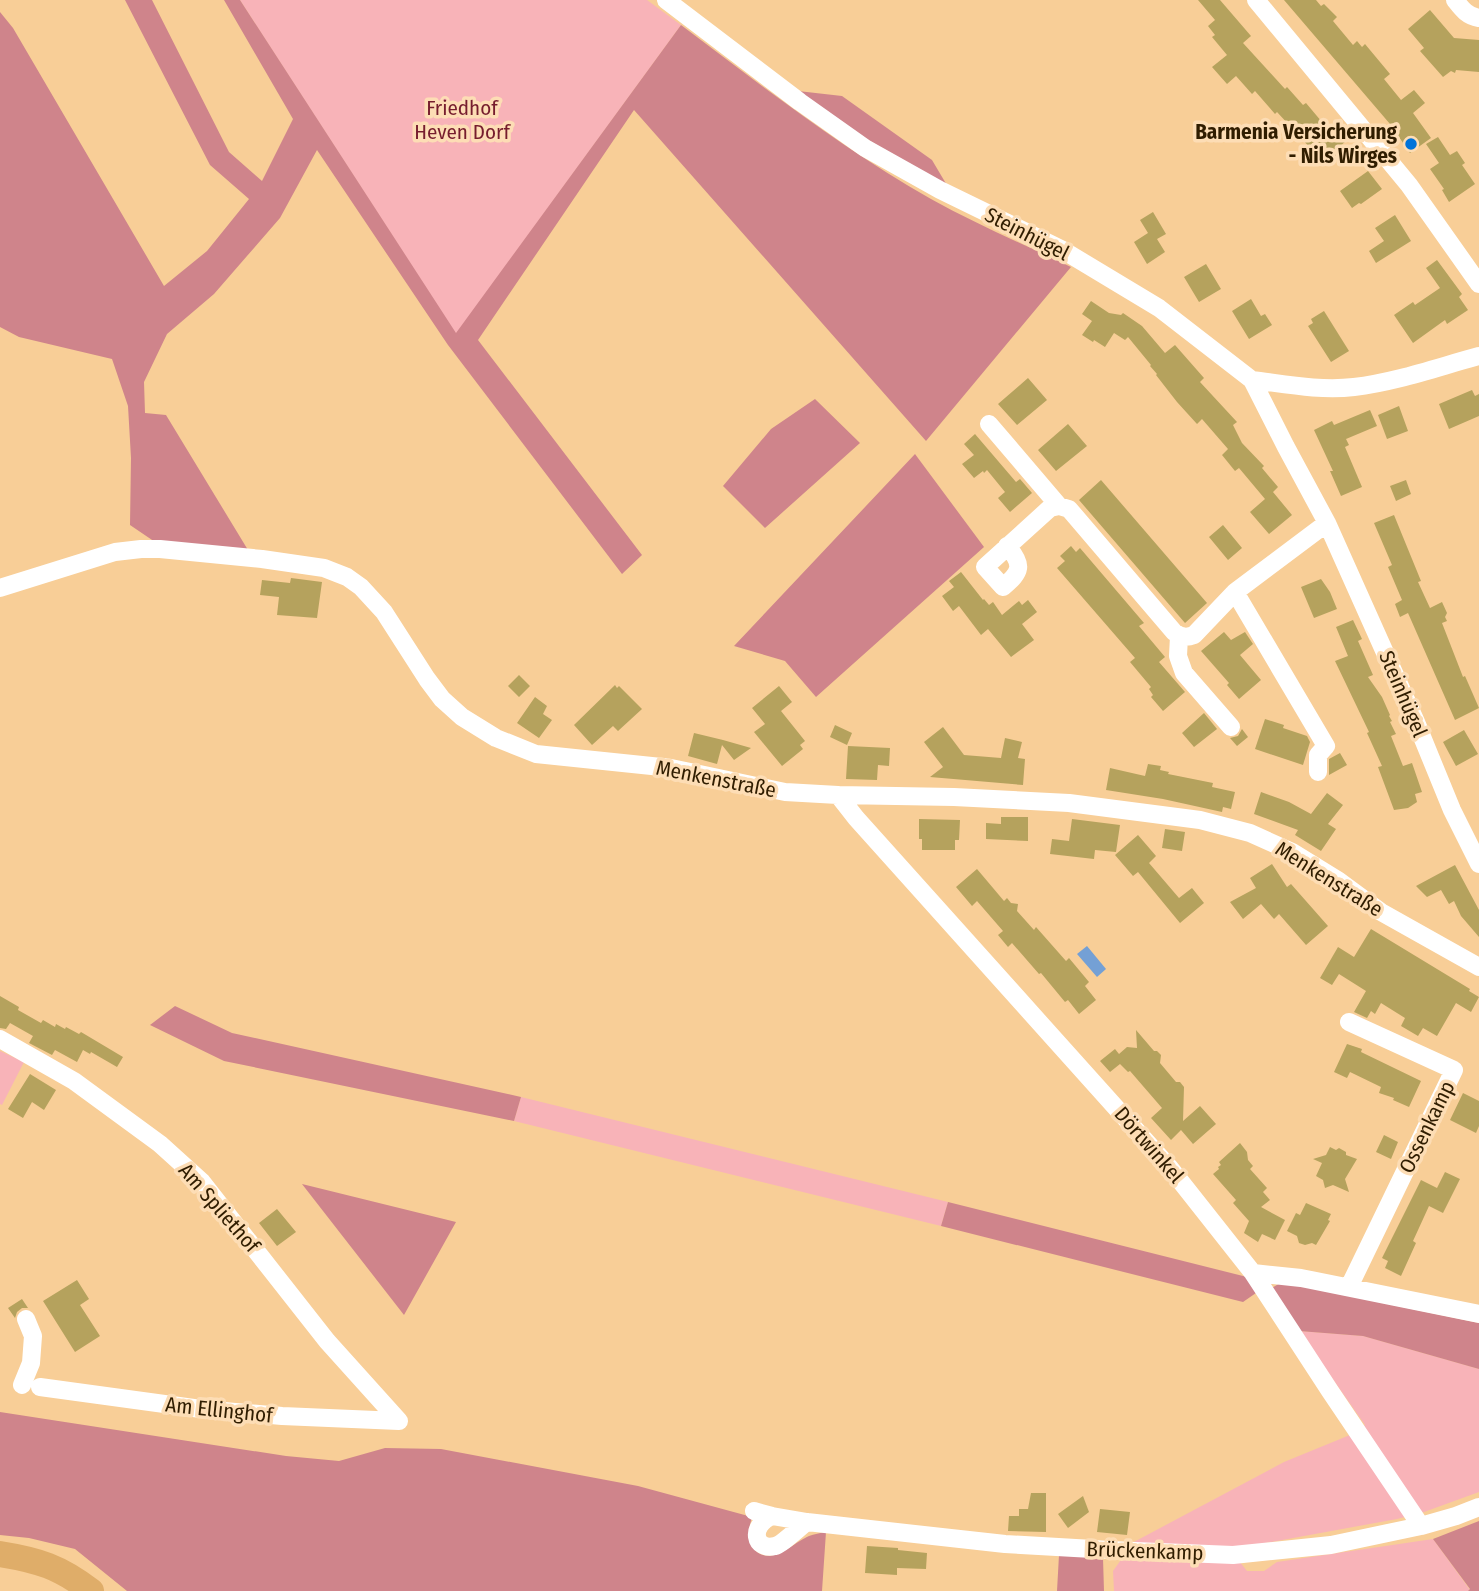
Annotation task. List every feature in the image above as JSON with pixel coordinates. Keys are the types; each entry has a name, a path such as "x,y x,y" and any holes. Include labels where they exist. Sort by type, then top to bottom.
{"highway":[{"path":"0,1555 43,1563 66,1573 91,1591"},
{"path":"0,1571 41,1581 61,1591"}],"street":[{"path":"1256,0 1409,185 1479,284"},
{"path":"1455,0 1470,16 1479,18"},
{"name":"Steinhügel","path":"673,2 800,102 865,148 940,190 1061,249 1159,308 1252,380 1327,523 1452,810 1479,864"},
{"path":"1252,380 1320,387 1353,387 1479,356"},
{"path":"989,424 1059,506"},
{"path":"1007,547 1050,508 1059,506 1069,509 1174,632 1187,638 1194,635 1235,592 1327,523"},
{"name":"Menkenstraße","path":"0,588 115,552 141,549 262,559 324,568 347,577 362,587 384,612 442,699 462,717 496,738 536,754 671,768 777,791 1069,803 1200,820 1250,833 1292,852 1339,881 1381,912 1479,967"},
{"path":"1235,592 1326,746 1318,755 1318,772"},
{"path":"1179,636 1178,656 1184,673 1231,727"},
{"name":"Dörtwinkel","path":"838,795 1170,1168 1253,1273 1421,1526"},
{"name":"Ossenkamp","path":"1349,1022 1454,1070 1349,1287"},
{"name":"Am Spliethof","path":"0,1039 74,1081 160,1144 202,1182 327,1342 399,1421"},
{"path":"1253,1273 1301,1278 1479,1314"},
{"name":"Am Ellinghof","path":"26,1320 33,1336 31,1386 201,1409 399,1421"},
{"name":"Brückenkamp","path":"754,1511 807,1522 1005,1544 1233,1555 1331,1545 1421,1526 1479,1507"},
{"path":"772,1516 758,1526 756,1534 760,1543 766,1546 779,1545 807,1522"}],"green space":[{"name":"Friedhof Heven Dorf","path":"240,0 647,0 681,25 456,334"},
{"path":"0,1051 24,1062 2,1105 0,1104"},
{"path":"521,1097 948,1202 941,1226 514,1121"},
{"path":"1299,1331 1363,1336 1479,1369 1479,1492 1397,1519 1227,1550 1132,1543 1284,1462 1350,1435 1365,1425"},
{"path":"1433,1539 1470,1590 1114,1591 1113,1571 1123,1557 1239,1561 1247,1571 1264,1571 1277,1562"}],"shaded area":[{"path":"125,0 152,0 229,152 262,181 293,119 224,0 240,0 456,333 681,25 803,116 898,180 965,217 1071,267 926,441 634,110 478,340 642,555 622,574 448,345 317,150 280,218 214,294 167,334 144,382 145,413 166,415 248,550 158,544 130,525 131,458 128,406 112,359 19,337 0,327 0,12 13,28 164,286 207,251 249,199 210,165"},
{"path":"798,91 842,96 932,160 948,187 865,138"},
{"path":"815,399 860,443 765,528 723,486 771,429"},
{"path":"915,454 984,547 816,697 785,661 734,646"},
{"path":"175,1006 232,1033 521,1097 514,1121 224,1061 150,1025"},
{"path":"302,1184 456,1222 404,1315"},
{"path":"948,1202 1247,1277 1256,1293 1243,1302 941,1226"},
{"path":"1282,1282 1479,1323 1479,1369 1363,1336 1299,1331 1270,1289"},
{"path":"0,1412 286,1456 339,1461 385,1448 441,1449 638,1486 752,1517 750,1541 754,1549 767,1556 782,1552 809,1536 826,1532 822,1591 127,1591 75,1549 29,1538 0,1535"},
{"path":"1479,1521 1479,1591 1468,1591 1470,1589 1433,1539"},
{"path":"1059,1555 1103,1558 1104,1591 1057,1591"}],"water":[{"path":"1087,946 1106,969 1097,977 1077,954"}],"building":[{"path":"1198,0 1220,0 1251,36 1243,43 1285,89 1287,87 1303,105 1306,103 1327,128 1332,124 1346,141 1339,147 1342,151 1326,165 1255,91 1252,94 1236,76 1227,84 1212,67 1227,55 1212,37 1215,35 1208,26 1215,20"},
{"path":"1284,0 1316,0 1321,6 1324,4 1337,17 1333,21 1353,45 1357,41 1362,47 1365,44 1390,74 1384,79 1401,100 1414,90 1425,103 1413,113 1431,138 1410,153 1390,124"},
{"path":"1430,10 1454,38 1479,40 1479,72 1456,70 1455,73 1451,71 1443,77 1420,51 1424,48 1408,29"},
{"path":"1438,137 1450,155 1457,151 1465,163 1462,165 1475,184 1449,202 1442,190 1444,189 1430,169 1439,163 1426,144"},
{"path":"1368,171 1382,189 1352,208 1340,191"},
{"path":"1153,212 1166,234 1157,239 1165,252 1147,264 1134,242 1148,233 1140,220"},
{"path":"1395,215 1411,241 1376,263 1369,251 1384,241 1375,228"},
{"path":"1437,260 1462,294 1459,297 1468,310 1447,324 1445,320 1413,343 1394,315 1440,288 1426,268"},
{"path":"1206,264 1221,289 1199,302 1184,277"},
{"path":"1251,299 1261,316 1265,314 1272,325 1249,339 1232,311"},
{"path":"1091,301 1109,313 1123,313 1142,326 1165,353 1175,345 1204,378 1200,382 1237,422 1233,425 1242,443 1264,466 1262,468 1278,487 1273,492 1292,515 1269,534 1250,512 1265,499 1239,468 1235,471 1222,455 1228,449 1202,419 1197,424 1177,402 1128,337 1125,340 1114,333 1105,347 1082,335 1092,321 1082,314"},
{"path":"1324,311 1349,351 1331,362 1308,326 1313,323 1311,319"},
{"path":"1028,378 1047,400 1017,425 998,404"},
{"path":"1472,390 1475,396 1479,394 1479,416 1449,429 1439,404"},
{"path":"1399,406 1408,431 1387,439 1378,415"},
{"path":"1370,410 1377,426 1346,439 1349,445 1345,447 1362,487 1341,496 1314,430 1332,421 1334,425"},
{"path":"1068,424 1087,446 1056,471 1038,450"},
{"path":"975,434 1016,482 1020,479 1032,493 1010,512 998,498 1005,492 987,470 974,478 962,464 974,455 964,444"},
{"path":"1101,480 1207,603 1185,623 1079,500"},
{"path":"1406,480 1411,494 1396,501 1390,486"},
{"path":"1394,515 1430,608 1442,602 1447,613 1447,621 1442,623 1463,677 1465,676 1479,708 1455,720 1408,613 1400,617 1395,604 1402,600 1388,567 1392,565 1374,523"},
{"path":"1223,525 1242,548 1228,560 1209,537"},
{"path":"1071,546 1076,552 1080,548 1144,623 1139,626 1165,657 1159,662 1185,692 1163,711 1151,697 1151,687 1130,662 1135,658 1057,568 1065,561 1060,556"},
{"path":"961,572 983,600 989,605 993,602 1002,615 1019,601 1022,605 1028,600 1037,612 1022,624 1034,640 1011,657 988,629 981,635 959,606 953,611 942,596 954,587 949,581"},
{"path":"291,578 322,582 317,618 277,615 279,597 260,595 262,580 290,583"},
{"path":"1321,579 1337,609 1314,618 1301,587"},
{"path":"1353,620 1362,639 1358,641 1373,675 1368,677 1390,715 1390,722 1396,734 1391,736 1403,766 1412,763 1422,792 1415,794 1417,802 1408,808 1394,810 1378,767 1382,766 1367,733 1369,732 1335,661 1348,656 1336,627"},
{"path":"1224,632 1231,640 1245,632 1253,644 1240,655 1261,680 1239,699 1201,651"},
{"path":"519,675 530,686 519,697 508,686"},
{"path":"615,685 642,709 618,731 613,726 592,745 574,725"},
{"path":"779,686 792,702 781,711 805,741 800,745 803,749 782,766 754,732 765,724 752,708"},
{"path":"535,697 547,706 543,714 552,720 539,738 517,723"},
{"path":"1204,713 1217,729 1194,747 1182,733"},
{"path":"1265,719 1307,736 1310,742 1303,765 1255,749"},
{"path":"835,725 852,733 847,745 830,737"},
{"path":"943,727 964,755 1001,758 1005,738 1022,742 1018,758 1025,759 1023,785 930,777 943,767 924,742"},
{"path":"1242,729 1248,737 1237,746 1230,738 1238,736"},
{"path":"1464,730 1478,754 1456,766 1443,742"},
{"path":"694,733 751,748 734,760 722,745 717,764 688,756"},
{"path":"848,746 890,748 889,766 878,765 877,780 846,779"},
{"path":"1340,753 1347,765 1329,775 1329,759"},
{"path":"1148,764 1161,766 1160,770 1169,772 1168,774 1213,783 1212,787 1235,792 1231,809 1223,807 1222,812 1106,790 1110,768 1145,776"},
{"path":"1261,792 1289,802 1311,814 1327,793 1343,805 1328,824 1336,829 1321,851 1295,835 1298,830 1254,814"},
{"path":"1001,817 1028,817 1028,841 986,839 986,823 1001,824"},
{"path":"919,819 960,820 959,840 955,840 955,850 922,850"},
{"path":"1072,819 1120,825 1116,852 1095,850 1094,859 1050,854 1052,839 1069,841"},
{"path":"1165,829 1185,832 1182,851 1162,848"},
{"path":"1138,835 1156,856 1149,863 1179,898 1192,888 1204,903 1180,923 1138,872 1133,876 1115,855"},
{"path":"1272,864 1287,887 1291,884 1328,926 1306,945 1279,914 1274,919 1261,904 1243,919 1230,902 1256,888 1250,878"},
{"path":"1455,865 1479,910 1479,937 1461,916 1454,901 1449,904 1441,890 1427,897 1416,886"},
{"path":"977,869 1004,901 1007,898 1011,903 1018,904 1017,911 1034,930 1036,927 1066,961 1069,958 1089,982 1085,986 1096,1000 1079,1014 1012,943 1008,947 998,935 1003,931 977,901 972,906 956,887"},
{"path":"1371,929 1470,989 1469,991 1479,997 1471,1012 1456,1003 1437,1036 1423,1028 1418,1036 1401,1026 1405,1018 1381,1003 1375,1014 1371,1011 1367,1018 1354,1012 1366,991 1339,974 1332,985 1320,978 1338,947 1354,957"},
{"path":"0,996 41,1023 43,1020 55,1027 56,1024 79,1034 81,1032 123,1057 117,1067 83,1050 77,1062 55,1050 52,1055 29,1043 33,1036 10,1023 6,1029 0,1028"},
{"path":"1136,1030 1154,1051 1161,1055 1160,1063 1176,1082 1180,1082 1184,1087 1183,1121 1200,1106 1216,1124 1193,1144 1181,1130 1171,1140 1151,1118 1162,1108 1130,1071 1120,1064 1110,1072 1100,1061 1115,1049 1119,1054 1127,1047 1137,1048"},
{"path":"1347,1044 1362,1049 1361,1052 1421,1081 1409,1107 1379,1093 1381,1087 1350,1072 1347,1078 1334,1072"},
{"path":"30,1074 56,1090 44,1110 32,1102 23,1118 8,1109"},
{"path":"1463,1093 1479,1101 1479,1126 1476,1133 1450,1120"},
{"path":"1384,1135 1398,1142 1391,1159 1376,1152"},
{"path":"1240,1143 1253,1166 1250,1169 1267,1188 1263,1192 1270,1200 1261,1207 1285,1220 1275,1240 1262,1234 1258,1242 1244,1233 1249,1221 1233,1203 1236,1200 1213,1174 1221,1165 1219,1162"},
{"path":"1330,1147 1336,1150 1339,1148 1346,1152 1346,1155 1357,1159 1345,1179 1349,1192 1333,1185 1325,1188 1323,1180 1316,1176 1322,1163 1313,1159 1326,1155"},
{"path":"1445,1172 1460,1179 1443,1213 1429,1206 1401,1276 1385,1268 1388,1261 1382,1258 1421,1180 1437,1188"},
{"path":"1306,1203 1331,1214 1328,1220 1330,1221 1316,1245 1299,1243 1297,1236 1287,1231 1296,1213 1300,1215"},
{"path":"277,1209 296,1232 277,1246 259,1223"},
{"path":"77,1280 89,1299 80,1305 100,1336 75,1352 43,1301"},
{"path":"22,1299 28,1308 22,1308 15,1318 8,1308"},
{"path":"1031,1493 1046,1493 1046,1532 1008,1531 1009,1516 1019,1516 1019,1509 1028,1509"},
{"path":"1083,1496 1089,1512 1068,1528 1058,1514"},
{"path":"1100,1509 1130,1512 1127,1535 1097,1532"},
{"path":"867,1546 927,1553 926,1569 897,1568 897,1575 865,1573"}],"place":[{"name":"Barmenia Versicherung - Nils Wirges","path":"1411,144"}]}
